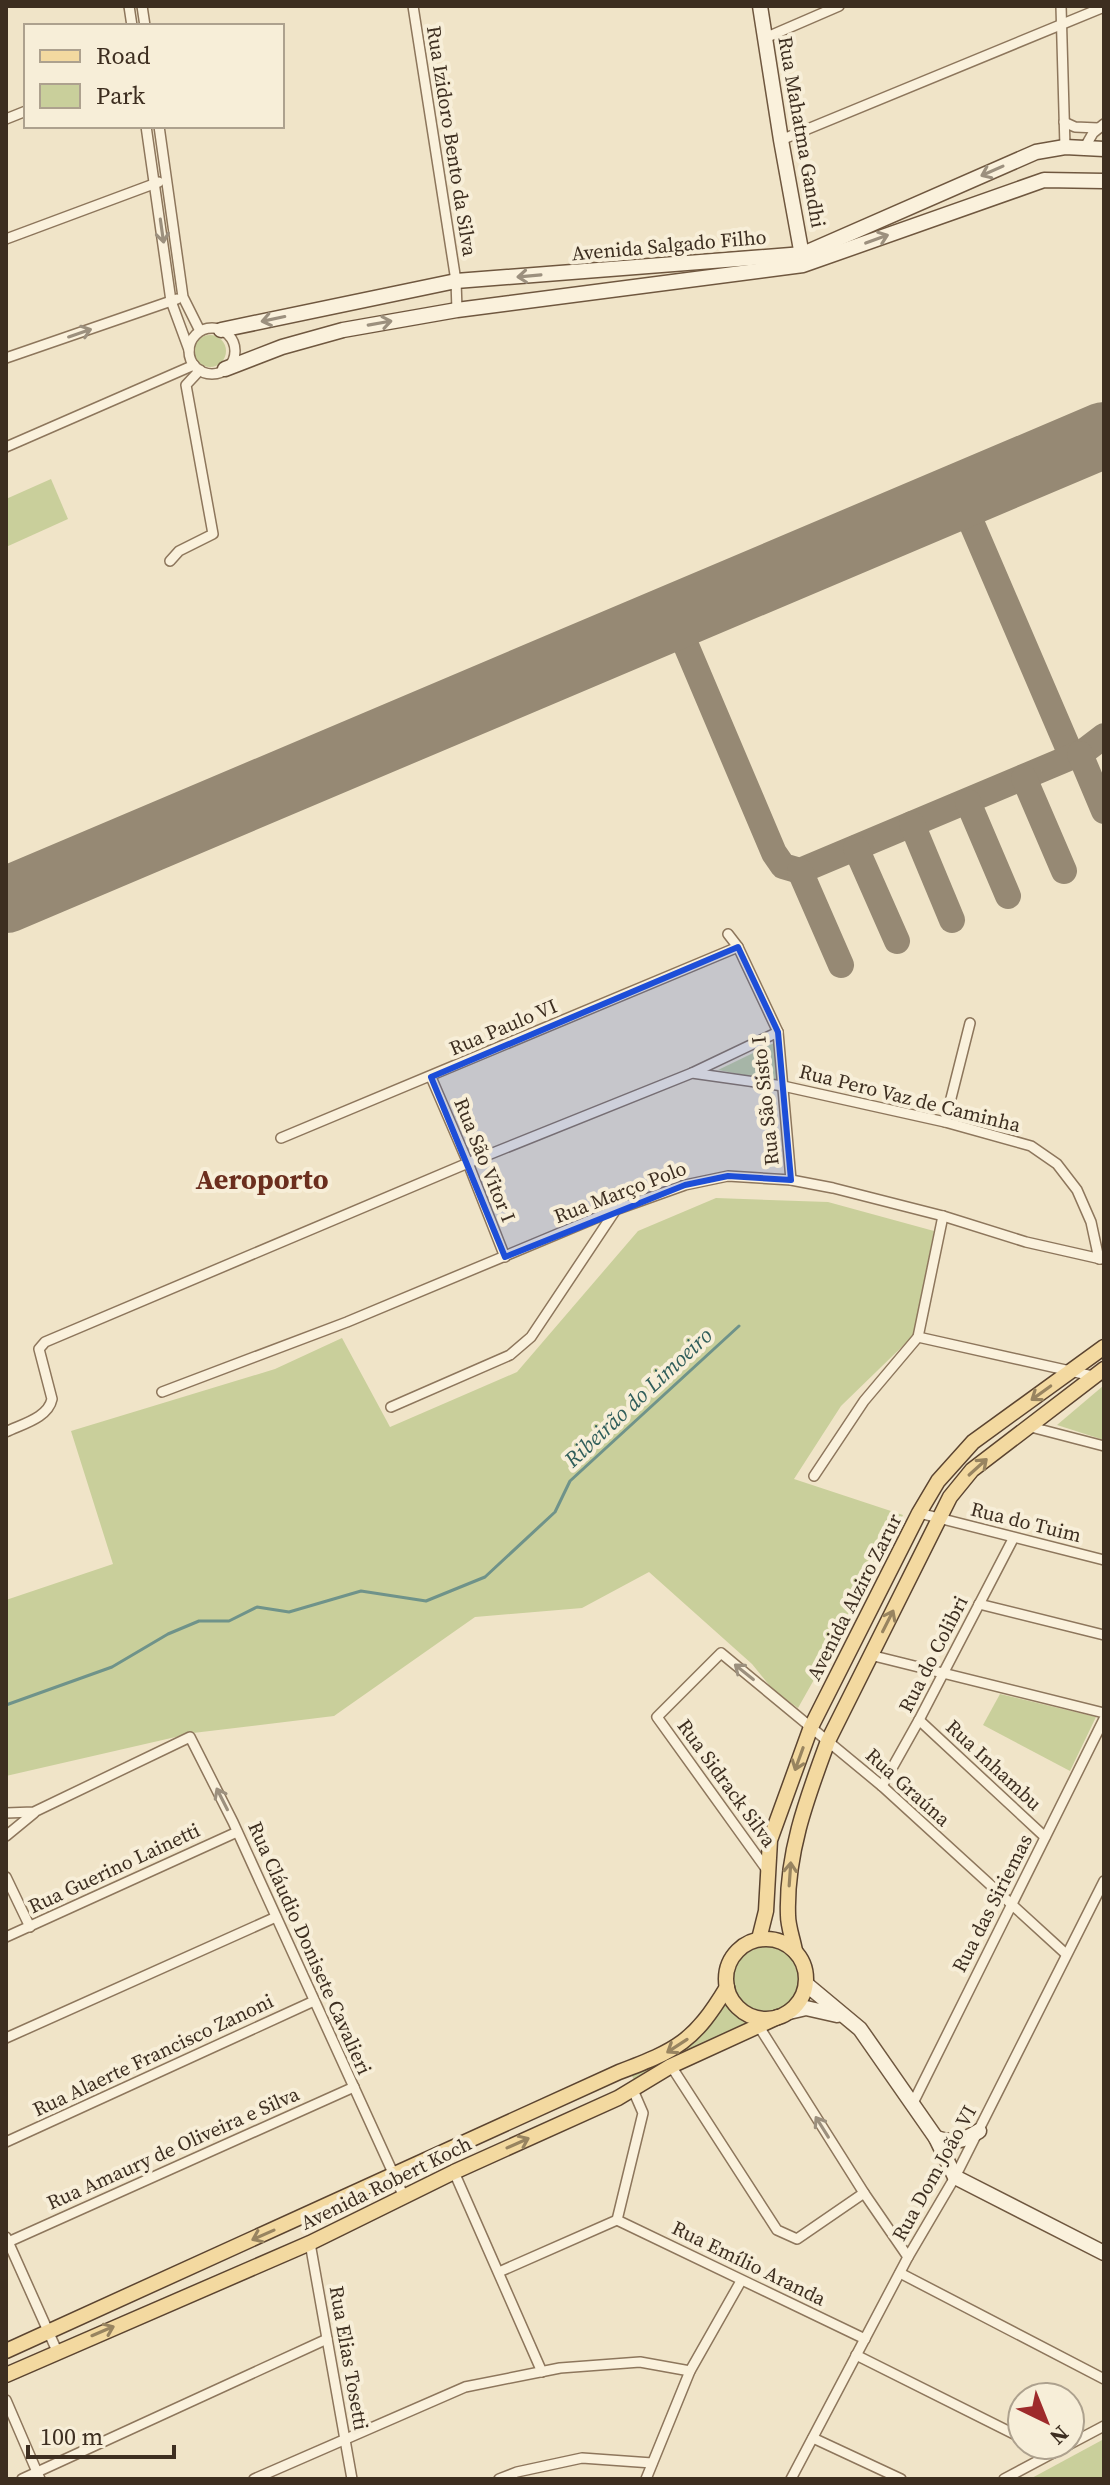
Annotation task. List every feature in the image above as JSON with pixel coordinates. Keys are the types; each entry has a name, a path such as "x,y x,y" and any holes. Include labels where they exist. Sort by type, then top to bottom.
{"main road":[{"name":"Avenida Alziro Zarur","path":"759,1939 766,1911 770,1840 811,1727 919,1513 938,1481 973,1442 1104,1347"},
{"name":"Avenida Alziro Zarur","path":"795,1951 788,1917 792,1849 828,1741 950,1497 972,1470 1100,1374"},
{"path":"759,1939 785,1943 795,1951 806,1972 806,1984 797,2004 784,2014 765,2019 741,2010 732,2000 726,1975 737,1952 759,1939"},
{"name":"Avenida Robert Koch","path":"6,2351 659,2057 685,2042 708,2018 727,1987"},
{"name":"Avenida Robert Koch","path":"6,2375 310,2243 454,2172 618,2098 671,2066 784,2014"},
{"path":"614,2075 633,2090"},
{"path":"614,2075 618,2098"}],"street":[{"name":"Rua Izidoro Bento da Silva","path":"413,6 456,281 457,310"},
{"name":"Rua Mahatma Gandhi","path":"760,6 803,260"},
{"path":"765,38 839,6"},
{"path":"1061,6 1065,147"},
{"path":"781,140 1104,7"},
{"path":"1064,122 1075,127 1101,126"},
{"path":"1085,147 1101,126"},
{"path":"146,128 171,301 197,368"},
{"path":"159,128 183,297 200,331"},
{"name":"Avenida Salgado Filho","path":"803,260 1036,152 1065,147 1104,149"},
{"path":"1036,152 1036,166 1044,180"},
{"name":"Avenida Salgado Filho","path":"221,330 456,281 803,260 1044,180 1102,178"},
{"path":"6,239 166,180"},
{"path":"6,447 197,368 213,374 282,347 343,330 457,310 803,260"},
{"path":"6,358 183,297"},
{"path":"189,350 200,331 214,328 227,333 234,345 233,359 225,369"},
{"path":"170,561 179,551 213,534 186,385 197,368"},
{"name":"Rua São Sisto I","path":"728,934 738,947 778,1032 791,1180"},
{"name":"Rua Paulo VI","path":"281,1138 738,947"},
{"path":"945,1122 970,1023"},
{"path":"6,1432 45,1413 50,1407 52,1399 39,1349 45,1342 468,1163 692,1073 778,1032"},
{"name":"Rua Pero Vaz de Caminha","path":"692,1073 783,1086 945,1122 1031,1146 1057,1164 1077,1190 1091,1222 1101,1259"},
{"name":"Rua São Vitor I","path":"431,1077 505,1257"},
{"name":"Rua Março Polo","path":"162,1392 347,1322 615,1210 685,1185 728,1176 791,1180 943,1216 1026,1242 1101,1259"},
{"path":"391,1407 510,1355 531,1337 615,1210"},
{"path":"814,1476 864,1401 918,1337 943,1216"},
{"path":"918,1337 1071,1371 1100,1374"},
{"path":"1027,1426 1104,1446"},
{"name":"Rua do Tuim","path":"919,1513 1104,1560"},
{"name":"Rua do Colibri","path":"882,1786 1013,1539"},
{"path":"979,1604 1104,1635"},
{"name":"Rua Graúna","path":"657,1717 721,1653 882,1786 1066,1954"},
{"path":"870,1655 1104,1713"},
{"name":"Rua Sidrack Silva","path":"657,1717 767,1870"},
{"name":"Rua das Siriemas","path":"913,2103 1104,1719"},
{"name":"Rua Inhambu","path":"919,1720 1045,1837"},
{"name":"Rua Cláudio Donisete Cavalieri","path":"34,1812 190,1737 237,1832 404,2197"},
{"path":"6,1813 34,1812"},
{"path":"6,1836 34,1812"},
{"name":"Rua Guerino Lainetti","path":"6,1937 237,1832"},
{"path":"6,1877 30,1927"},
{"name":"Rua Dom João VI","path":"791,2479 908,2257 955,2177 1104,1881"},
{"path":"6,2038 276,1917"},
{"path":"806,1984 860,2029 936,2138 955,2177 1104,2253"},
{"name":"Rua Alaerte Francisco Zanoni","path":"6,2142 314,2001"},
{"name":"Avenida Robert Koch","path":"784,2014 806,2008 848,2019"},
{"path":"758,2025 908,2257"},
{"path":"671,2066 777,2230 797,2239 864,2193"},
{"name":"Rua Amaury de Oliveira e Silva","path":"7,2240 354,2087"},
{"path":"499,2272 617,2220 643,2113 633,2090"},
{"path":"936,2138 956,2142 979,2131"},
{"path":"454,2172 542,2372"},
{"name":"Rua Emílio Aranda","path":"617,2220 865,2339"},
{"path":"7,2240 57,2351"},
{"name":"Rua Elias Tosetti","path":"310,2243 352,2479"},
{"path":"900,2273 1104,2379"},
{"path":"646,2479 690,2371 741,2281"},
{"path":"22,2479 39,2476 327,2339"},
{"path":"856,2355 1006,2430"},
{"path":"254,2479 465,2387 542,2372 640,2362 690,2371"},
{"path":"6,2400 39,2476"},
{"path":"1086,2436 1104,2426"},
{"path":"813,2438 901,2479"},
{"path":"499,2479 582,2458 652,2463"},
{"path":"1004,2479 1038,2461"}],"highlighted area":[{"path":"738,947 778,1032 791,1180 728,1176 685,1185 505,1257 431,1077"}],"green space":[{"path":"210,335 221,340 226,351 221,362 210,367 199,362 194,351 199,340"},
{"path":"51,479 68,519 6,547 6,499"},
{"path":"774,1043 781,1082 718,1070"},
{"path":"716,1198 828,1202 934,1231 913,1336 841,1406 794,1479 903,1515 798,1708 774,1691 752,1664 649,1572 582,1608 475,1617 334,1716 193,1733 6,1776 6,1600 113,1564 71,1431 275,1369 342,1338 390,1427 517,1372 638,1231"},
{"path":"1103,1386 1104,1440 1057,1425"},
{"path":"1000,1694 1096,1717 1070,1771 983,1725"},
{"path":"766,1947 784,1953 792,1961 798,1979 792,1997 784,2005 766,2011 748,2005 740,1997 734,1979 740,1961 748,1953"},
{"path":"724,2002 739,2018 750,2022 658,2064 634,2080 631,2074 672,2054 696,2037 716,2016"},
{"path":"1104,2439 1104,2479 1030,2479 1063,2461 1086,2461 1086,2449"}],"waterway":[{"name":"Ribeirão do Limoeiro","path":"6,1705 112,1667 168,1634 199,1621 229,1621 257,1607 289,1612 361,1591 426,1601 485,1577 555,1512 570,1481 739,1326"}],"taxiway":[{"path":"960,496 1072,757"},
{"path":"674,617 774,853 783,866 800,871 1083,752 1104,736"},
{"path":"1080,754 1104,811"},
{"path":"1024,778 1064,871"},
{"path":"968,802 1008,896"},
{"path":"912,824 952,920"},
{"path":"856,848 897,941"},
{"path":"800,871 841,965"}],"runway":[{"path":"6,900 1104,435"}],"district":[{"name":"Aeroporto","path":"262,1179"}]}
